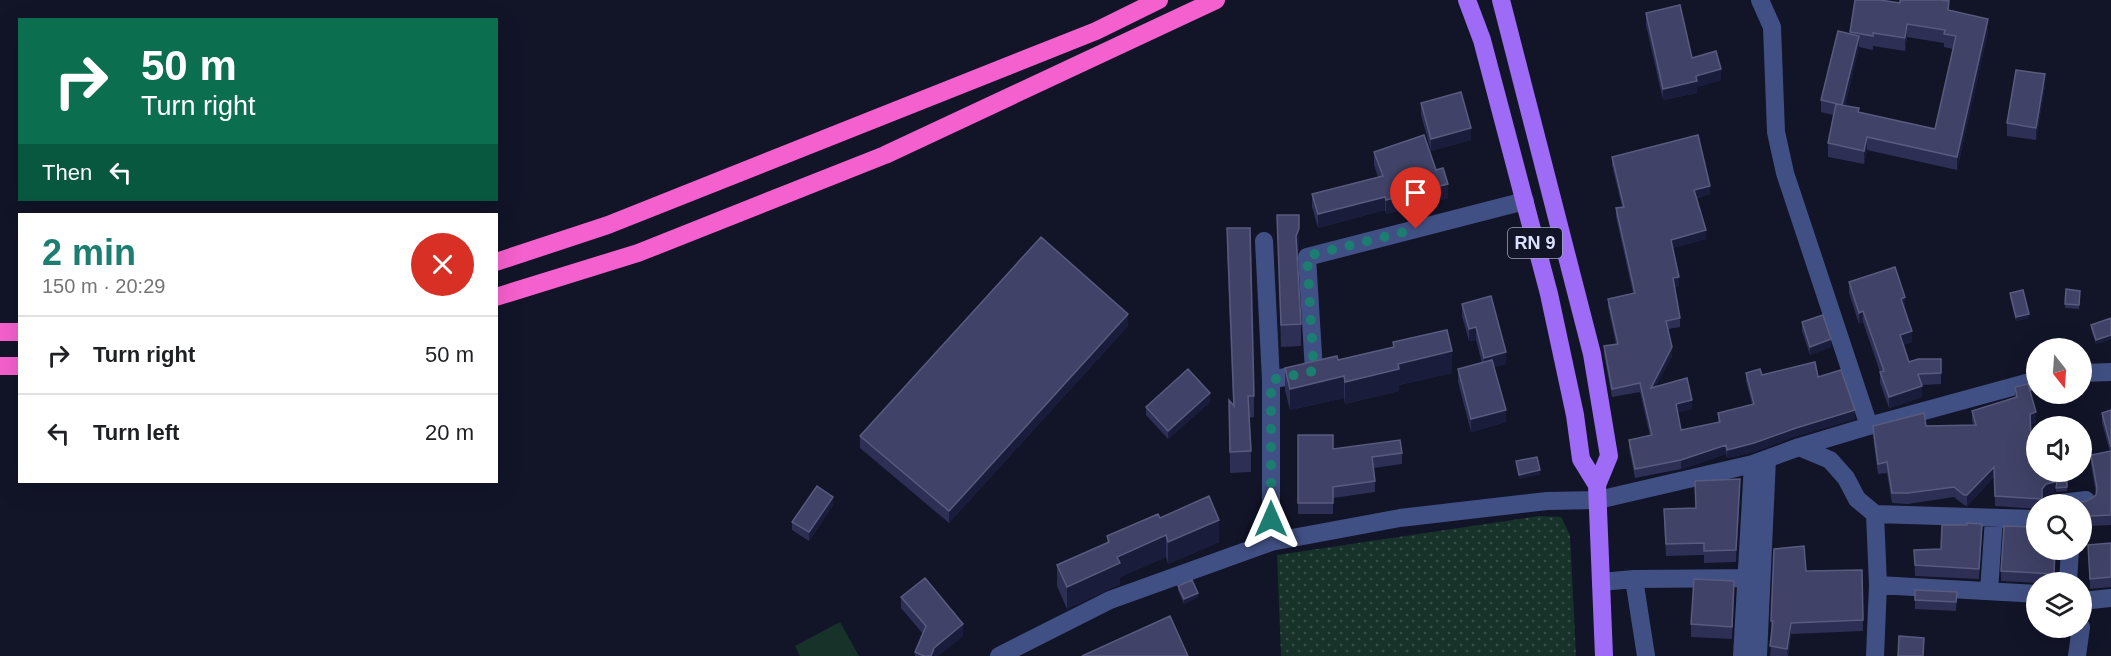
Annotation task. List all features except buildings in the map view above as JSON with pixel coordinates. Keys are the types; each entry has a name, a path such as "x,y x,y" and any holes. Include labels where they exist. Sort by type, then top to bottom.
{"highway":[{"path":"498,261 608,225 1096,31 1159,0"},
{"path":"498,296 638,253 885,155 1216,0"},
{"path":"0,332 18,332"},
{"path":"0,366 18,366"}],"main road":[{"name":"RN 9","path":"1467,0 1482,40 1525,201 1571,396 1581,459 1598,493"},
{"name":"RN 9","path":"1501,0 1592,354 1609,456 1598,493 1604,656"}],"street":[{"path":"1760,0 1772,27 1776,132 1785,173 1869,426"},
{"path":"1314,371 1307,256 1525,201"},
{"path":"1264,241 1271,380 1272,542"},
{"path":"1271,380 1336,366"},
{"path":"2092,373 2111,372"},
{"path":"999,656 1110,600 1272,542 1400,518 1598,493 1760,461 1869,426 2026,383"},
{"path":"1799,447 1830,460 1846,478 1857,499 1875,514 2026,519"},
{"path":"1742,656 1754,577 1760,461"},
{"path":"1875,514 1878,585 1875,656"},
{"path":"1989,591 1994,518"},
{"path":"1602,582 1634,579 1754,577"},
{"path":"1754,577 1758,656"},
{"path":"1634,579 1646,656"},
{"path":"1878,585 2026,593"},
{"path":"2092,604 2111,598"},
{"path":"2077,656 2079,638"}],"green space":[{"path":"1539,516 1561,517 1570,535 1576,656 1281,656 1277,555"},
{"path":"840,622 859,656 800,656 795,646"}],"route":[{"path":"1271,519 1271,380 1314,371 1307,256 1416,229"}]}
